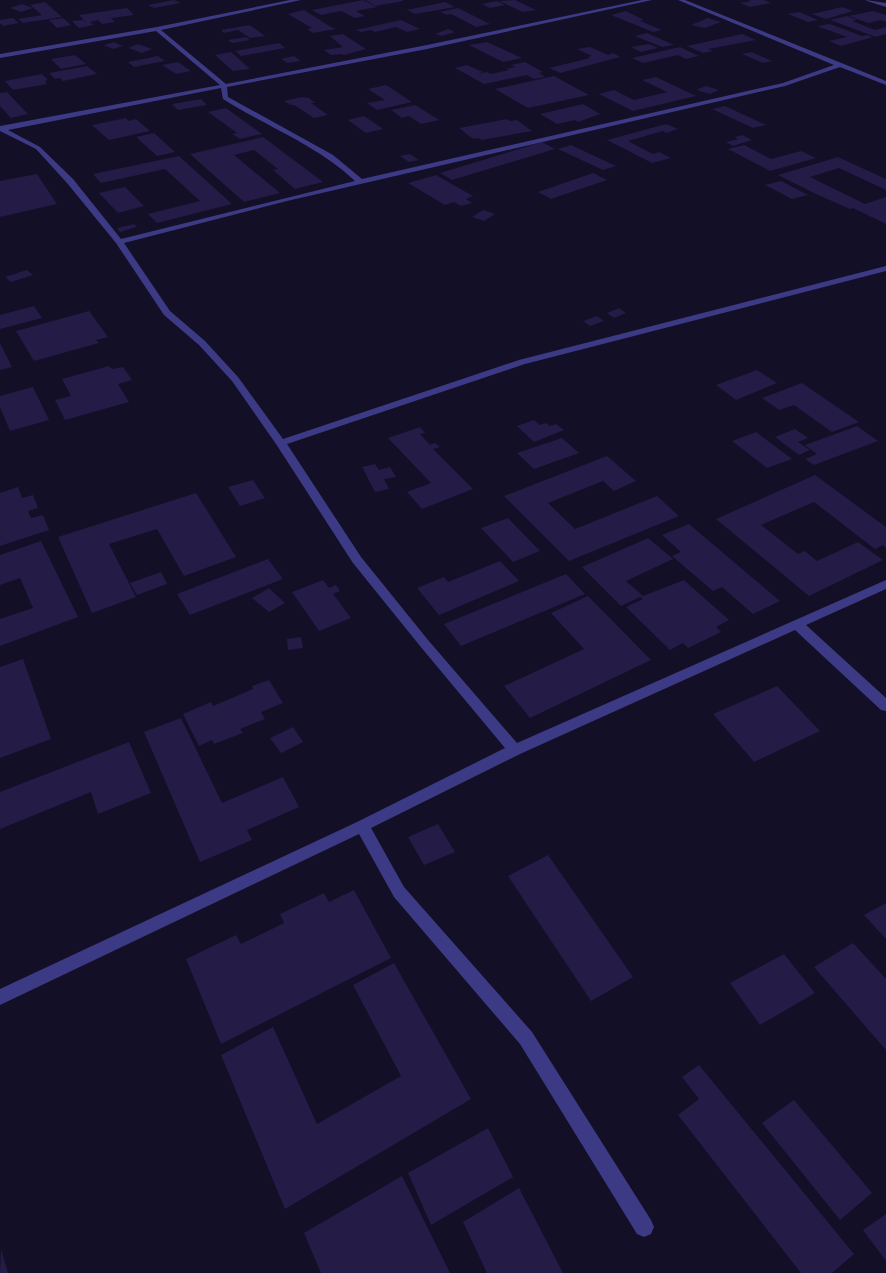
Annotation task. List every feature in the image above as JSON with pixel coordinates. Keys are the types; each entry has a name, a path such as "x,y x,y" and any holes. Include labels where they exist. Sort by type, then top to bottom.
{"street":[{"path":"0,56 157,29 298,0"},
{"path":"2,129 427,46 649,0"},
{"path":"681,0 886,83"},
{"path":"869,0 886,5"},
{"path":"157,29 224,85 225,98 248,114 336,159 361,182"},
{"path":"119,242 361,182 785,84 839,65"},
{"path":"2,129 38,148 70,181 119,242 167,313 202,343 234,379 281,443 357,560 424,643 515,750"},
{"path":"281,443 522,362 886,268"},
{"path":"0,997 362,826 515,750 886,584"},
{"path":"797,624 886,706"},
{"path":"362,826 399,892 526,1038 644,1227"}],"building":[{"path":"174,0 181,3 154,8 148,5"},
{"path":"363,0 377,7 356,11 365,16 355,18 341,11 321,15 312,10"},
{"path":"365,0 403,0 403,1 376,6"},
{"path":"515,0 536,10 523,12 499,1"},
{"path":"748,0 764,0 771,3 750,7 740,3 751,1"},
{"path":"497,1 505,5 490,8 482,4"},
{"path":"45,2 62,17 23,23 18,19 42,15 30,5"},
{"path":"445,2 455,7 415,14 407,10"},
{"path":"22,4 33,8 21,12 10,8"},
{"path":"842,7 853,11 826,19 812,14"},
{"path":"127,8 134,15 111,18 115,22 102,24 98,20 90,22 94,25 79,28 72,21 83,20 87,23 79,15"},
{"path":"458,8 490,24 476,27 451,14 447,15 440,12"},
{"path":"304,10 336,29 313,33 307,29 312,28 288,14"},
{"path":"626,11 644,20 640,21 662,30 653,32 611,15"},
{"path":"873,11 886,15 886,22 881,20 868,23 849,16"},
{"path":"799,12 818,20 808,22 788,14"},
{"path":"847,16 857,20 852,21 875,30 886,27 886,34 876,37 830,20"},
{"path":"13,18 19,23 3,26 0,23 0,20"},
{"path":"63,18 71,25 57,28 49,20"},
{"path":"708,18 721,22 705,28 691,25"},
{"path":"401,20 420,29 407,32 396,27 375,32 371,30 361,32 356,30"},
{"path":"830,24 862,36 873,37 841,46 829,41 847,37 817,26"},
{"path":"250,25 265,36 250,38 238,30 224,33 221,30"},
{"path":"448,29 455,32 442,36 435,34"},
{"path":"647,33 674,45 662,47 635,36"},
{"path":"343,34 366,49 344,55 331,55 324,50 343,47 330,36"},
{"path":"742,34 756,40 708,49 713,51 703,53 687,46"},
{"path":"246,37 250,40 232,43 228,40"},
{"path":"114,42 123,46 113,49 104,45"},
{"path":"487,42 522,58 503,62 469,45"},
{"path":"279,43 285,48 241,56 235,51"},
{"path":"138,44 152,49 142,53 128,48"},
{"path":"649,44 658,48 641,52 631,47"},
{"path":"590,47 608,55 613,53 620,57 560,73 549,68 590,58 587,57 592,56 577,49"},
{"path":"680,47 699,56 686,59 678,55 643,63 632,58"},
{"path":"231,52 250,69 233,71 215,55"},
{"path":"751,52 772,61 763,63 742,54"},
{"path":"75,55 86,64 61,69 51,59"},
{"path":"158,56 165,61 134,67 128,62"},
{"path":"294,56 301,61 288,63 281,59"},
{"path":"178,62 191,71 176,74 162,65"},
{"path":"525,62 543,72 539,73 545,77 534,79 527,75 484,84 455,68 467,65 483,72 478,74 487,72 491,74 509,70 506,69 515,67 511,65"},
{"path":"87,66 97,74 63,81 60,78 55,79 49,73"},
{"path":"42,74 48,80 45,81 47,84 13,90 5,81"},
{"path":"554,76 589,95 528,108 495,89"},
{"path":"656,77 696,96 633,111 599,94 614,90 634,100 667,92 642,80"},
{"path":"386,85 412,102 377,110 367,103 385,100 368,89"},
{"path":"706,86 719,90 710,94 696,90"},
{"path":"7,92 28,114 11,118 0,106 0,93"},
{"path":"302,97 309,98 315,103 311,103 328,115 314,118 284,101"},
{"path":"201,99 207,105 178,110 172,104"},
{"path":"583,104 600,114 578,122 575,120 557,124 540,114"},
{"path":"415,105 439,120 421,124 409,116 402,118 391,110"},
{"path":"725,106 766,125 753,128 712,109"},
{"path":"226,108 262,134 240,139 232,134 237,133 208,112"},
{"path":"364,116 383,129 366,133 348,120"},
{"path":"126,118 128,121 136,119 150,131 109,140 92,125"},
{"path":"507,119 510,121 517,120 532,131 482,140 478,138 473,139 459,128"},
{"path":"666,124 678,129 666,133 663,131 628,141 653,154 659,152 671,158 652,163 607,140"},
{"path":"154,133 175,152 157,156 136,137"},
{"path":"742,135 752,140 733,146 726,142 738,139 735,137"},
{"path":"263,137 323,182 295,189 273,170 278,169 254,150 234,155 280,193 244,202 190,154"},
{"path":"542,142 555,149 452,180 440,173"},
{"path":"571,145 616,166 603,170 558,149"},
{"path":"744,145 771,159 801,151 816,158 770,171 728,149"},
{"path":"410,154 419,160 409,162 400,156"},
{"path":"179,156 232,204 157,223 148,214 200,201 165,169 101,183 93,174"},
{"path":"838,157 886,179 886,190 839,168 810,177 865,204 886,197 886,224 853,208 850,209 816,194 778,175"},
{"path":"593,173 607,180 551,199 538,192"},
{"path":"37,174 57,204 0,217 0,181"},
{"path":"436,175 473,196 466,199 472,203 461,206 454,202 445,205 408,183"},
{"path":"781,181 808,195 792,199 765,185"},
{"path":"125,187 144,206 118,213 99,193"},
{"path":"483,210 495,214 484,221 472,217"},
{"path":"134,224 137,227 120,232 117,228"},
{"path":"27,270 33,275 11,282 5,277"},
{"path":"34,306 42,318 0,329 0,315"},
{"path":"619,308 626,313 614,318 607,313"},
{"path":"89,311 108,337 96,340 99,343 34,361 16,331"},
{"path":"597,316 604,321 590,326 583,321"},
{"path":"0,343 12,367 0,370"},
{"path":"109,366 112,369 123,367 132,380 118,384 129,402 65,420 55,400 71,396 62,379"},
{"path":"757,370 777,383 736,400 716,385"},
{"path":"802,383 859,422 832,432 794,405 779,410 762,398"},
{"path":"33,387 49,420 10,431 0,407 0,396"},
{"path":"534,420 540,425 546,423 550,426 556,424 564,430 534,442 517,426"},
{"path":"857,426 878,441 814,465 805,459 817,454 805,445"},
{"path":"420,427 425,433 420,434 430,445 435,443 440,447 433,449 473,489 422,509 407,492 431,483 388,438"},
{"path":"795,429 808,438 798,442 810,450 799,455 775,437"},
{"path":"756,432 792,459 767,468 732,441"},
{"path":"562,438 579,453 534,469 517,453"},
{"path":"607,456 636,481 614,491 603,481 548,503 575,529 657,496 679,516 569,561 504,496"},
{"path":"375,464 379,470 390,467 396,477 384,479 389,489 375,492 362,467"},
{"path":"815,475 886,527 886,548 883,545 875,549 814,502 761,525 798,554 805,551 817,561 858,542 883,560 809,596 716,519"},
{"path":"253,480 265,498 240,506 228,487"},
{"path":"18,487 22,498 33,495 38,508 28,511 31,518 43,515 49,530 0,546 0,493"},
{"path":"196,493 236,557 184,576 157,529 109,544 136,597 92,613 58,537"},
{"path":"508,518 540,551 513,562 481,528"},
{"path":"689,524 780,601 753,614 722,587 713,591 672,556 681,552 662,535"},
{"path":"648,538 673,559 626,581 643,596 684,580 729,620 716,627 721,632 688,648 683,643 670,650 626,607 643,599 640,597 621,606 582,567"},
{"path":"41,541 78,617 0,646 0,619 33,608 20,578 0,585 0,555"},
{"path":"268,559 283,579 190,615 177,594"},
{"path":"500,561 519,581 439,615 417,588 444,577 448,582"},
{"path":"161,572 167,584 137,595 130,583"},
{"path":"566,574 585,594 461,646 444,624"},
{"path":"323,580 329,588 336,585 340,591 333,594 351,618 319,631 292,592"},
{"path":"269,588 285,603 269,612 252,598"},
{"path":"588,596 651,660 530,718 504,686 584,649 551,613"},
{"path":"301,637 303,648 288,650 287,639"},
{"path":"23,659 51,739 0,758 0,667"},
{"path":"269,680 283,703 261,712 265,719 240,729 243,733 214,744 212,740 199,746 183,714 211,702 213,706 253,689 252,686"},
{"path":"777,686 820,731 754,762 713,714"},
{"path":"181,718 222,803 283,777 299,807 247,830 252,840 200,862 144,732"},
{"path":"293,727 303,742 281,753 270,738"},
{"path":"129,742 151,793 98,814 91,792 0,829 0,792"},
{"path":"438,824 455,852 424,865 408,837"},
{"path":"548,855 633,977 591,1001 508,876"},
{"path":"354,890 391,958 221,1044 186,959 236,935 241,944 284,923 280,914 324,893 329,902"},
{"path":"886,903 886,939 864,915"},
{"path":"853,943 886,979 886,1050 814,967"},
{"path":"784,954 815,993 760,1025 730,983"},
{"path":"394,963 471,1099 285,1209 221,1055 273,1027 317,1124 401,1076 353,985"},
{"path":"699,1065 854,1254 832,1273 801,1273 678,1115 699,1099 682,1077"},
{"path":"794,1100 872,1193 840,1220 762,1123"},
{"path":"488,1128 513,1177 431,1225 408,1173"},
{"path":"402,1176 450,1273 321,1273 304,1233"},
{"path":"519,1188 563,1273 487,1273 463,1222"},
{"path":"886,1214 886,1261 863,1230"},
{"path":"1,1249 8,1273 0,1273"}]}
